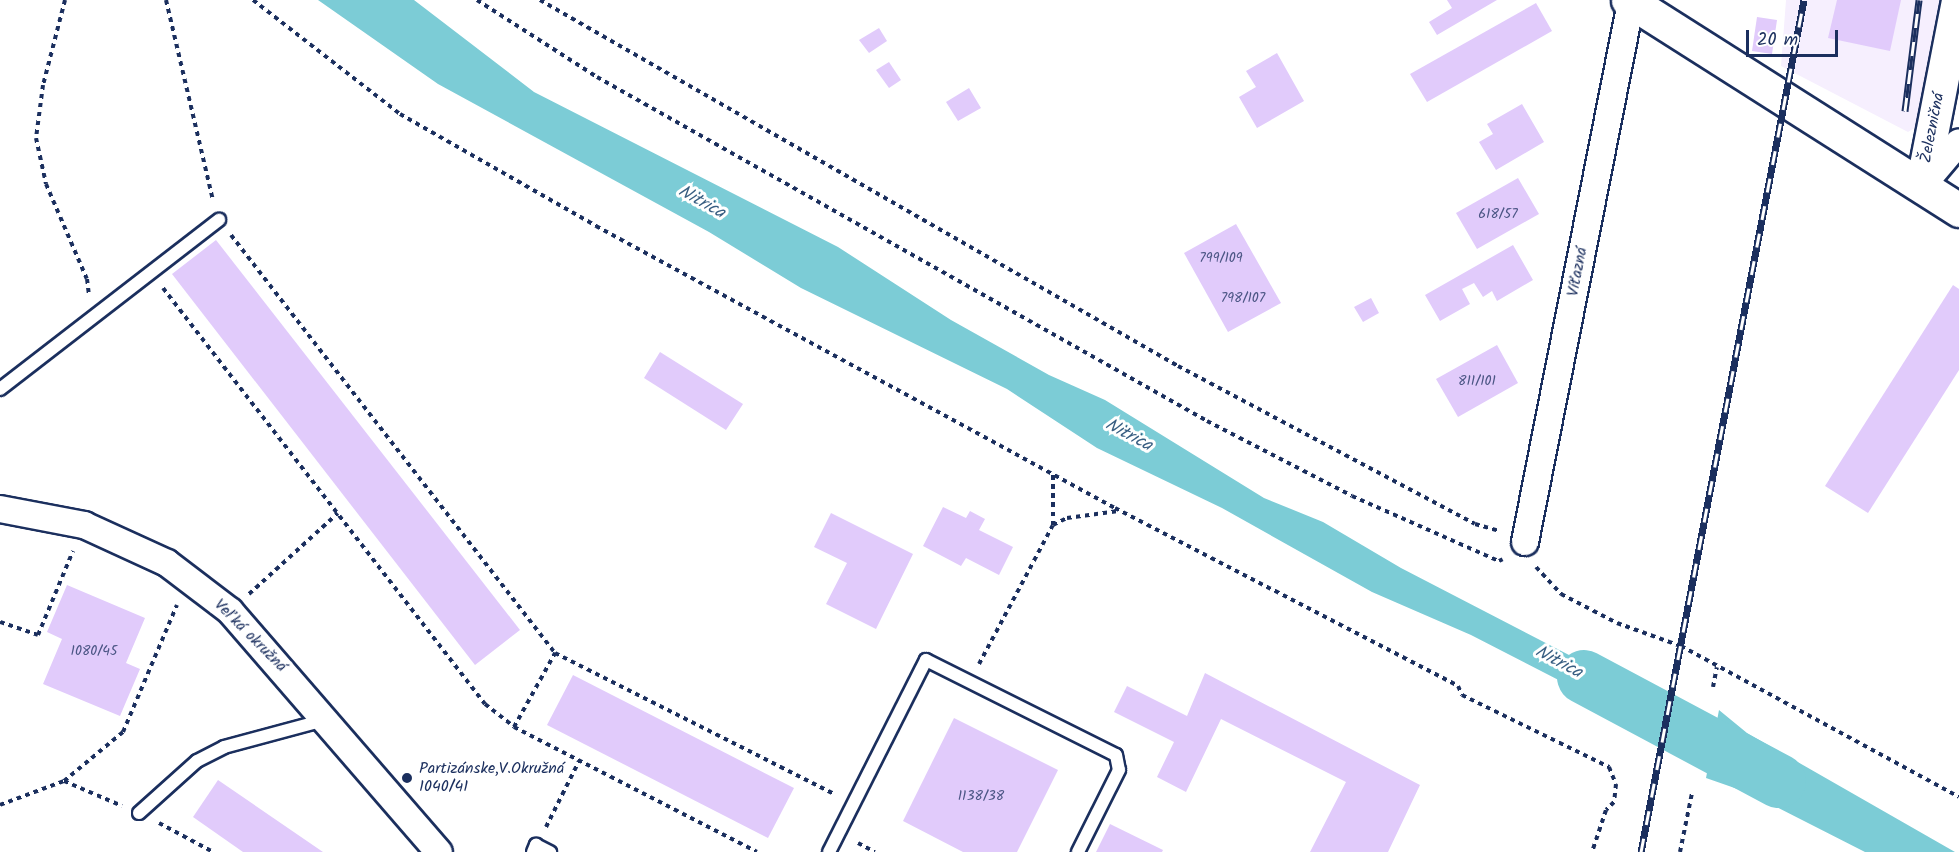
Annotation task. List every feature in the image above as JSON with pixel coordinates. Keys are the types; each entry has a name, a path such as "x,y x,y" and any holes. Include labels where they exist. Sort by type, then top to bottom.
{"main road":[{"name":"Víťazná","path":"1630,1 1959,210"}],"street":[{"name":"Železničná","path":"1922,186 1958,0"},
{"name":"Víťazná","path":"1525,542 1630,1"},
{"path":"1922,186 1959,142"},
{"name":"Veľká okružná","path":"0,509 84,525 167,563 230,611 329,720 439,852"}],"lane":[{"path":"0,389 219,220"},
{"path":"829,852 926,660 1116,755 1119,770 1078,852"},
{"path":"139,813 197,761 224,747 329,720"},
{"path":"535,849 550,852"}],"path":[{"path":"65,0 43,85 36,138 46,184 87,279 92,317"},
{"path":"166,0 219,220 555,653 853,804"},
{"path":"253,0 400,114 606,231 1119,511 1458,686 1462,695 1609,767 1616,784 1614,802 1606,810 1592,852"},
{"path":"477,0 597,77 1206,421 1352,496 1499,561"},
{"path":"540,0 1178,366 1475,524 1525,542 1531,560 1561,594 1717,667 1959,797"},
{"path":"151,272 485,704 514,727 757,852"},
{"path":"969,682 1053,525 1053,473"},
{"path":"1053,525 1067,518 1119,511"},
{"path":"230,611 338,513"},
{"path":"0,622 38,635 76,545"},
{"path":"0,805 64,781 123,732 188,579"},
{"path":"514,727 555,653"},
{"path":"1713,687 1717,667"},
{"path":"535,849 579,761"},
{"path":"64,781 139,813 213,852"},
{"path":"1680,852 1692,793"}],"shaded area":[{"path":"1786,0 1945,0 1921,124 1908,132 1781,66"}],"water":[{"path":"318,0 414,0 534,92 838,247 951,320 1049,375 1105,400 1264,498 1323,522 1401,568 1600,671 1655,693 1647,730 1611,707 1471,635 1372,592 1222,508 1097,448 1007,389 801,288 709,232 438,84"},
{"path":"1719,710 1747,733 1955,852 1865,852 1749,793 1706,778"}],"building":[{"path":"1447,0 1497,0 1437,35 1429,22 1452,8"},
{"path":"1837,0 1901,0 1890,51 1828,38"},
{"path":"1536,3 1552,31 1427,102 1410,74"},
{"path":"1757,17 1777,20 1772,54 1752,51"},
{"path":"879,28 887,41 869,53 859,40"},
{"path":"1277,53 1304,101 1257,128 1239,97 1256,87 1246,71"},
{"path":"889,62 901,80 889,88 876,70"},
{"path":"969,88 981,108 958,121 946,102"},
{"path":"1522,104 1544,142 1496,170 1479,142 1493,134 1487,124"},
{"path":"1518,178 1539,214 1477,249 1456,213"},
{"path":"1236,224 1281,303 1228,332 1184,253"},
{"path":"216,240 520,630 475,665 172,274"},
{"path":"1513,245 1533,280 1497,301 1492,291 1483,297 1474,283 1462,289 1470,304 1440,321 1425,295"},
{"path":"1953,285 1959,289 1959,370 1868,513 1825,486"},
{"path":"1371,298 1379,313 1363,322 1354,307"},
{"path":"1497,345 1518,383 1458,417 1436,379"},
{"path":"660,352 743,404 726,430 644,378"},
{"path":"943,507 966,518 970,511 985,519 979,530 1013,547 999,575 966,558 961,566 923,546"},
{"path":"831,513 913,554 876,629 826,604 847,563 814,547"},
{"path":"67,585 145,618 126,663 140,669 120,716 43,684 62,639 47,632"},
{"path":"1205,673 1420,785 1388,852 1310,852 1346,782 1221,719 1186,792 1157,777 1174,742 1114,712 1127,686 1187,716"},
{"path":"573,675 794,788 768,838 547,725"},
{"path":"954,718 1058,770 1017,852 963,852 903,821"},
{"path":"218,780 323,852 243,852 193,817"},
{"path":"1110,824 1163,850 1162,852 1096,852"}],"waterway":[{"name":"Nitrica","path":"1584,677 1779,781"}],"railway":[{"path":"1641,852 1804,0"},
{"path":"1905,111 1919,0"}],"place":[{"name":"Partizánske,V.Okružná 1040/41","path":"407,778"}]}
